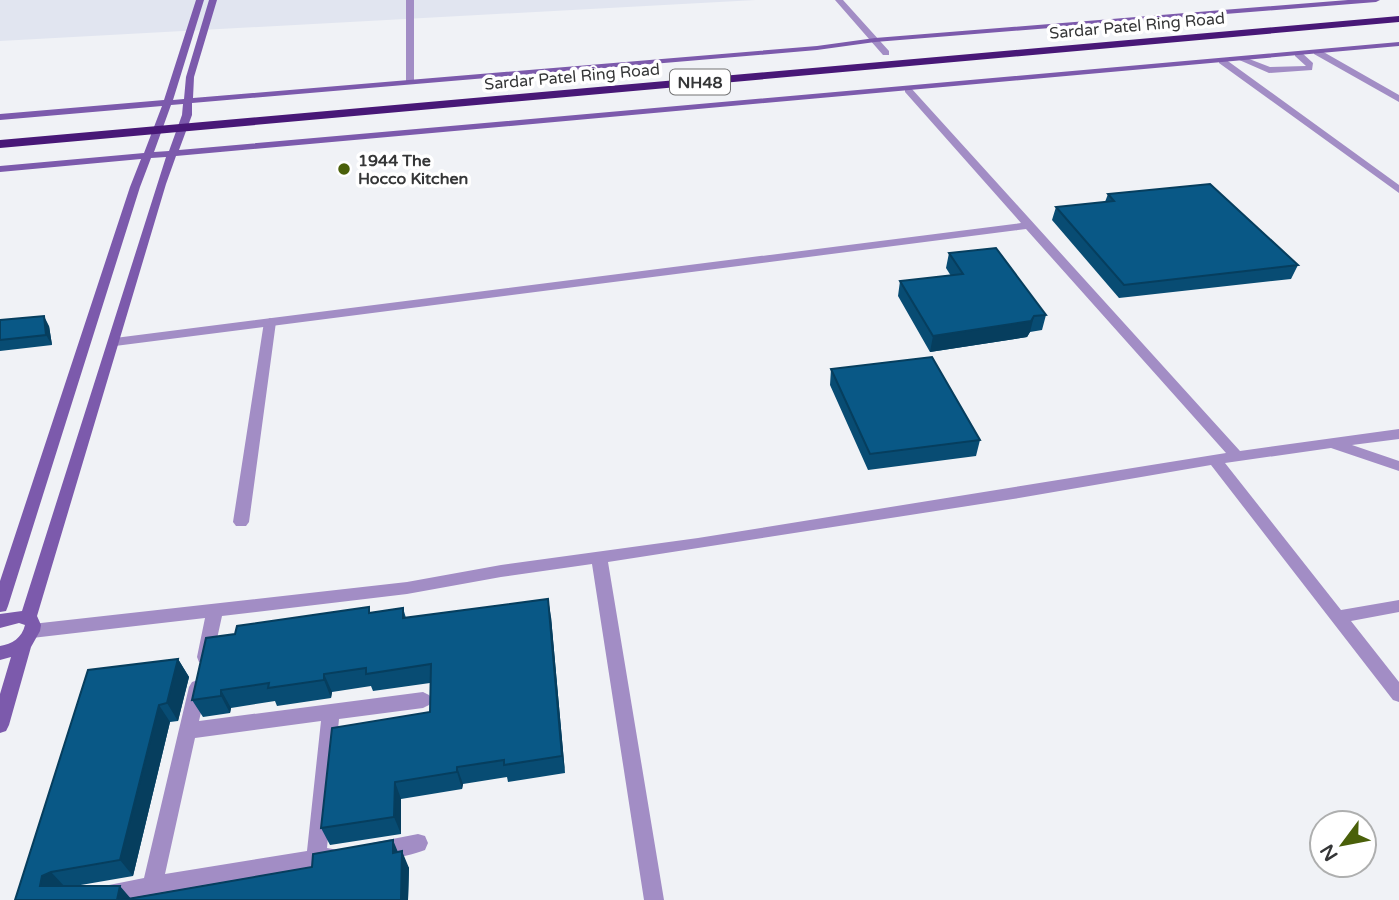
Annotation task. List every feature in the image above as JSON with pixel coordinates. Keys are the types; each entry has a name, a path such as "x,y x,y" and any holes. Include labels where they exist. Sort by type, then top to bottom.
{"highway":[{"name":"Sardar Patel Ring Road","path":"0,131 165,110 886,53 1399,8"},
{"name":"Sardar Patel Ring Road","path":"0,144 1399,19"}],"street":[{"path":"0,606 200,0"},
{"path":"0,725 172,153 188,108 190,77 213,0"},
{"path":"410,81 411,0"},
{"path":"839,0 886,53"},
{"name":"Sardar Patel Ring Road","path":"188,108 410,81 1376,0"},
{"path":"0,169 147,154 908,90 1399,44"},
{"path":"1317,52 1399,99"},
{"path":"1241,59 1281,72 1309,68 1310,65 1298,54"},
{"path":"1222,61 1397,187"},
{"path":"908,90 1237,457"},
{"name":"Sardar Patel Ring Road","path":"0,117 165,110"},
{"path":"115,341 1029,225"},
{"path":"242,522 270,322"},
{"path":"0,653 28,631 407,589 1399,433"},
{"path":"1335,445 1399,466"},
{"path":"1215,461 1399,695"},
{"path":"599,558 654,900"},
{"path":"1338,617 1399,606"},
{"path":"152,886 215,610"},
{"path":"0,621 19,616 28,631"},
{"path":"187,731 423,700"},
{"path":"316,860 331,712"},
{"path":"91,896 418,844"}],"shaded area":[{"path":"0,0 756,0 0,41"}],"building":[{"path":"1210,184 1298,265 1124,285 1056,207 1114,201 1108,194"},
{"path":"996,248 1046,315 1034,316 1031,321 933,336 900,281 963,274 949,253"},
{"path":"44,316 46,335 0,340 0,320"},
{"path":"932,357 980,440 870,454 831,369"},
{"path":"548,599 562,756 504,765 504,760 457,767 457,772 395,782 394,817 321,828 332,728 430,712 431,664 366,674 366,668 324,674 324,680 268,688 269,683 221,690 221,696 192,700 206,638 235,634 237,626 369,607 369,613 403,608 403,618"},
{"path":"178,659 167,703 159,705 120,860 51,872 42,876 40,886 120,886 117,900 15,900 88,670"},
{"path":"393,840 393,853 402,851 401,900 122,900 312,867 313,854"}],"place":[{"name":"1944 The Hocco Kitchen","path":"344,169"}]}
